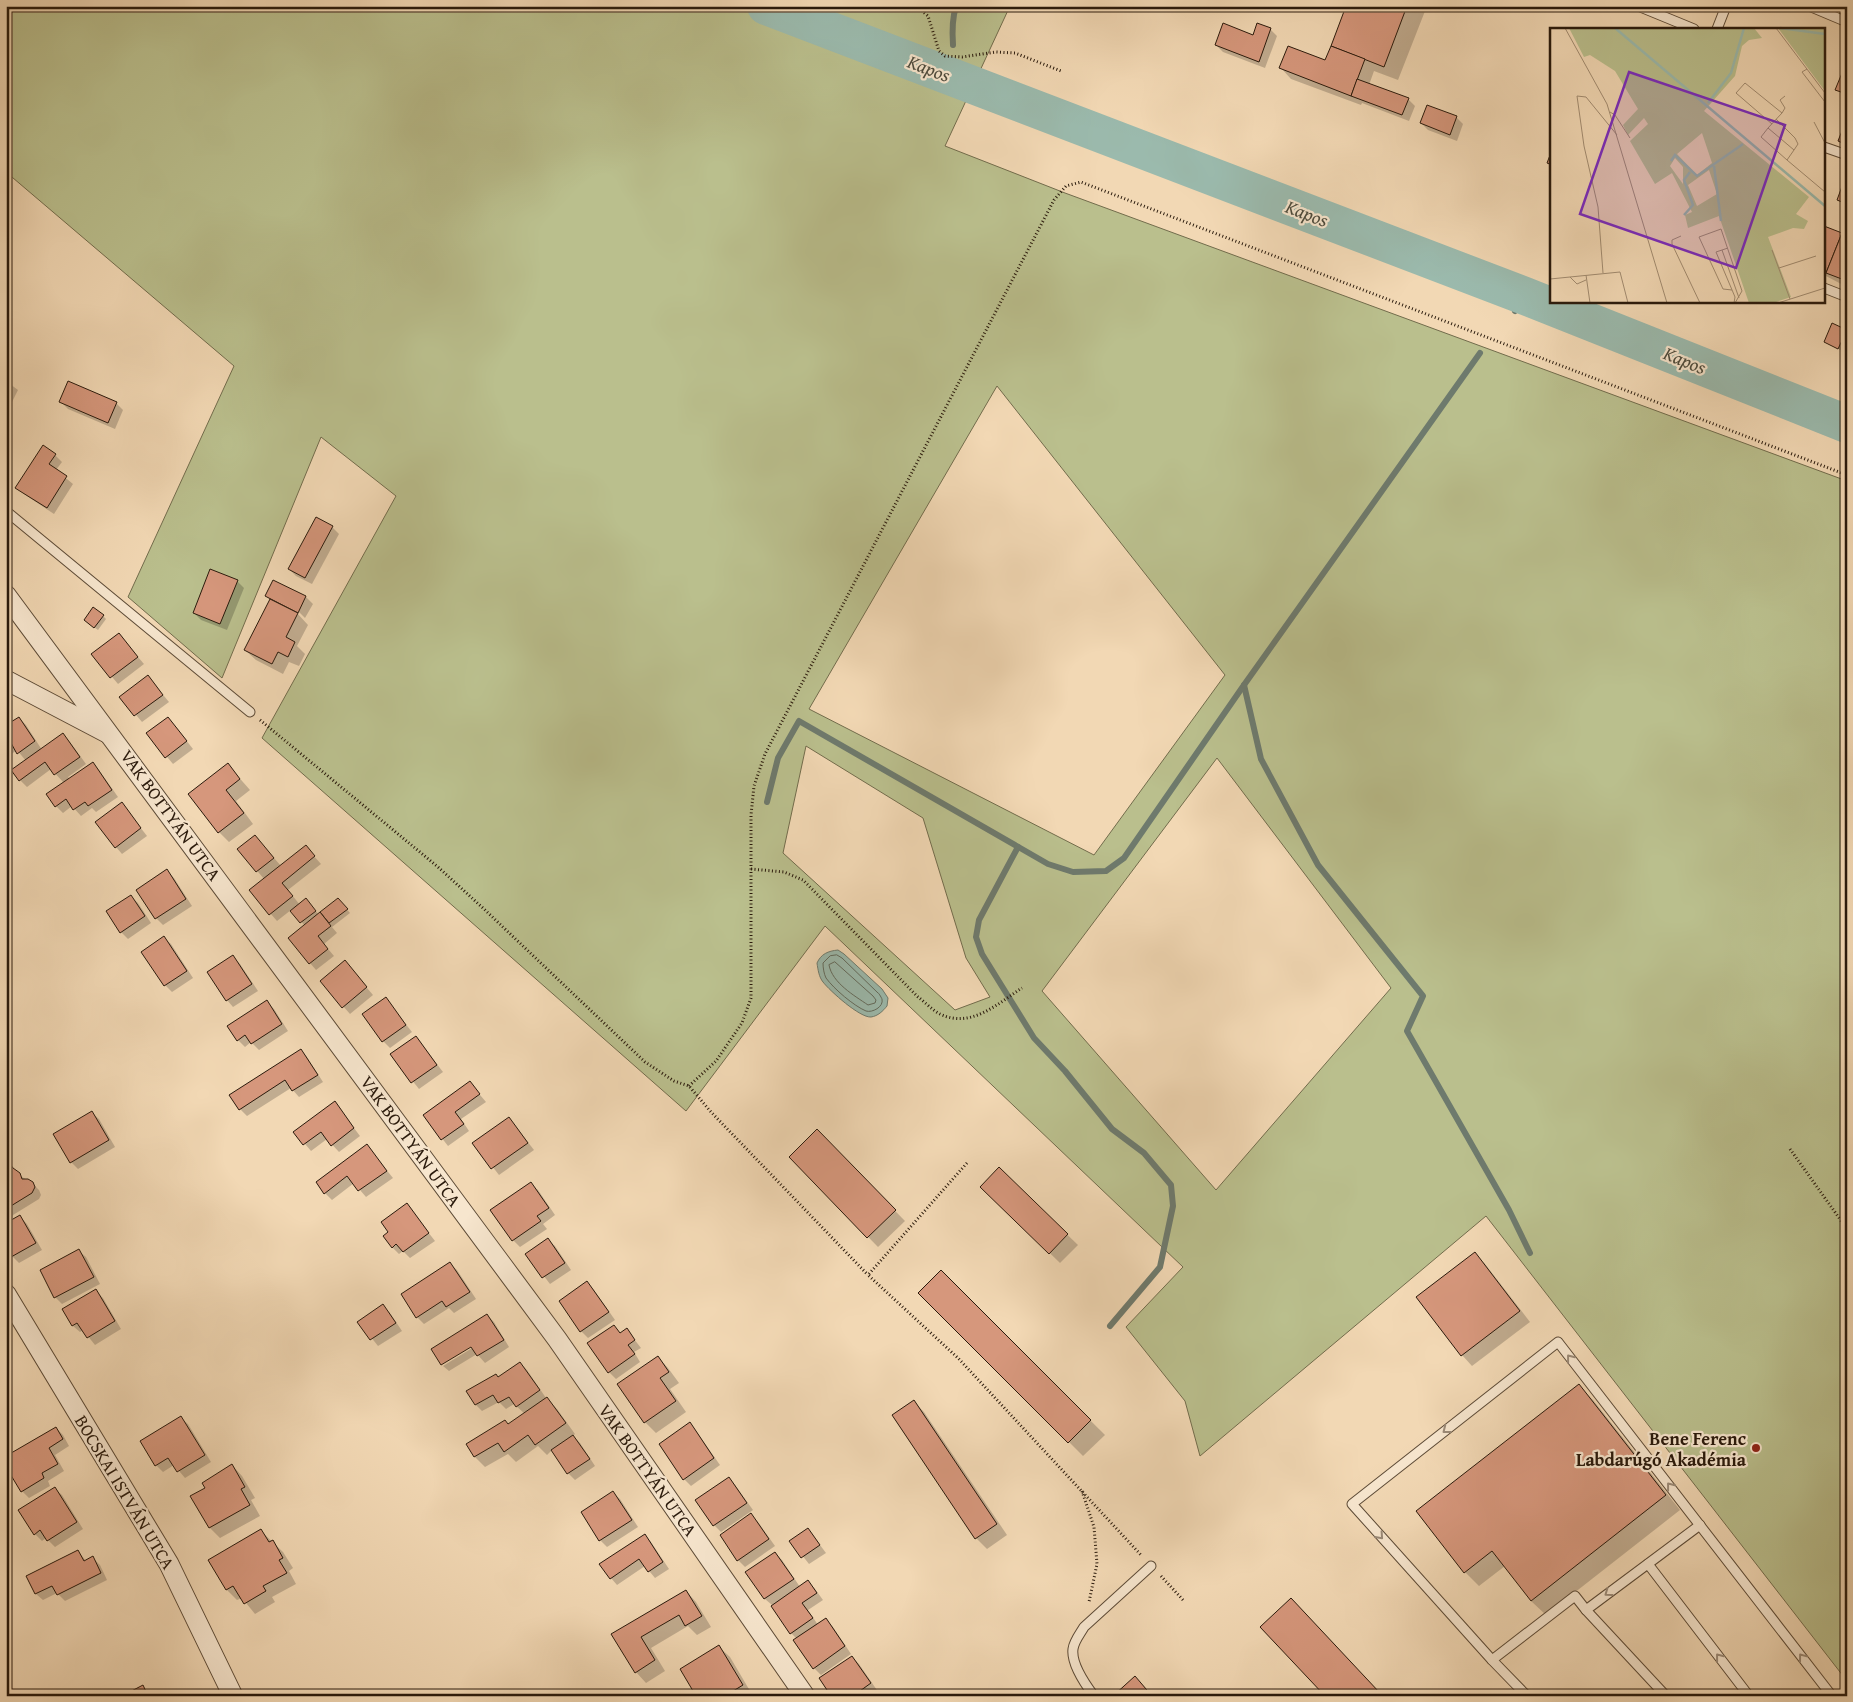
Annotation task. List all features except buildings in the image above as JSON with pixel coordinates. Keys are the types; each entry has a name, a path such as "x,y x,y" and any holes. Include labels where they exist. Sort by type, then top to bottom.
{"street":[{"name":"VAK BOTTYÁN UTCA","path":"6,595 557,1339 805,1696"},
{"path":"6,680 112,736"},
{"name":"BOCSKAI ISTVÁN UTCA","path":"6,1294 169,1564 234,1696"}],"lane":[{"path":"1638,6 1692,28"},
{"path":"1717,28 1726,6"},
{"path":"1809,6 1847,22"},
{"path":"1826,148 1847,155"},
{"path":"1826,289 1847,297"},
{"path":"6,511 250,712"},
{"path":"1527,1696 1492,1660 1352,1504 1558,1342 1832,1696"},
{"path":"1586,1610 1700,1524"},
{"path":"1648,1564 1749,1696"},
{"path":"1094,1696 1076,1665 1073,1650 1077,1637 1084,1627 1151,1566"},
{"path":"1492,1660 1575,1596 1666,1696"}],"path":[{"path":"916,6 928,16 939,51 945,56 962,57 996,52 1016,53 1061,71"},
{"path":"689,1086 716,1061 742,1023 751,998 751,815 754,786 765,754 1054,200 1066,186 1081,182 1847,475"},
{"path":"250,712 438,868 484,909 645,1062 674,1081 689,1086 711,1112 868,1275 958,1358 1184,1601"},
{"path":"751,869 784,872 803,880 918,997 940,1014 958,1020 978,1016 1022,988"},
{"path":"1790,1150 1847,1229"},
{"path":"868,1275 967,1162"},
{"path":"1082,1490 1094,1527 1097,1564 1084,1627"}],"green space":[{"path":"6,6 1010,6 945,146 1065,193 1847,481 1847,1681 1486,1216 1200,1456 1185,1401 1126,1327 1183,1267 825,926 686,1111 262,738 396,496 321,437 222,678 128,597 234,366 6,172","holes":["997,386 1225,675 1094,855 809,709","806,746 923,818 966,958 990,997 955,1010 783,853","1217,758 1391,988 1216,1190 1042,991"]}],"water":[{"path":"838,950 882,989 888,998 887,1006 878,1014 871,1017 866,1016 853,1009 822,980 817,963 825,954"}],"waterway":[{"name":"Kapos","path":"766,6 1525,296 1847,424"},
{"path":"953,45 953,25 956,6"},
{"path":"950,77 954,66"},
{"path":"1515,311 1525,296"},
{"path":"767,802 778,758 799,721 1048,864 1073,872 1106,871 1124,858 1244,685 1480,353"},
{"path":"1244,685 1261,759 1318,865 1423,996 1407,1031 1509,1210 1530,1253"},
{"path":"1018,847 979,920 976,937 982,954 1034,1038 1065,1071 1112,1129 1144,1153 1171,1185 1173,1206 1160,1267 1110,1326"}],"place":[{"name":"Bene Ferenc Labdarúgó Akadémia","path":"1756,1448"}]}
